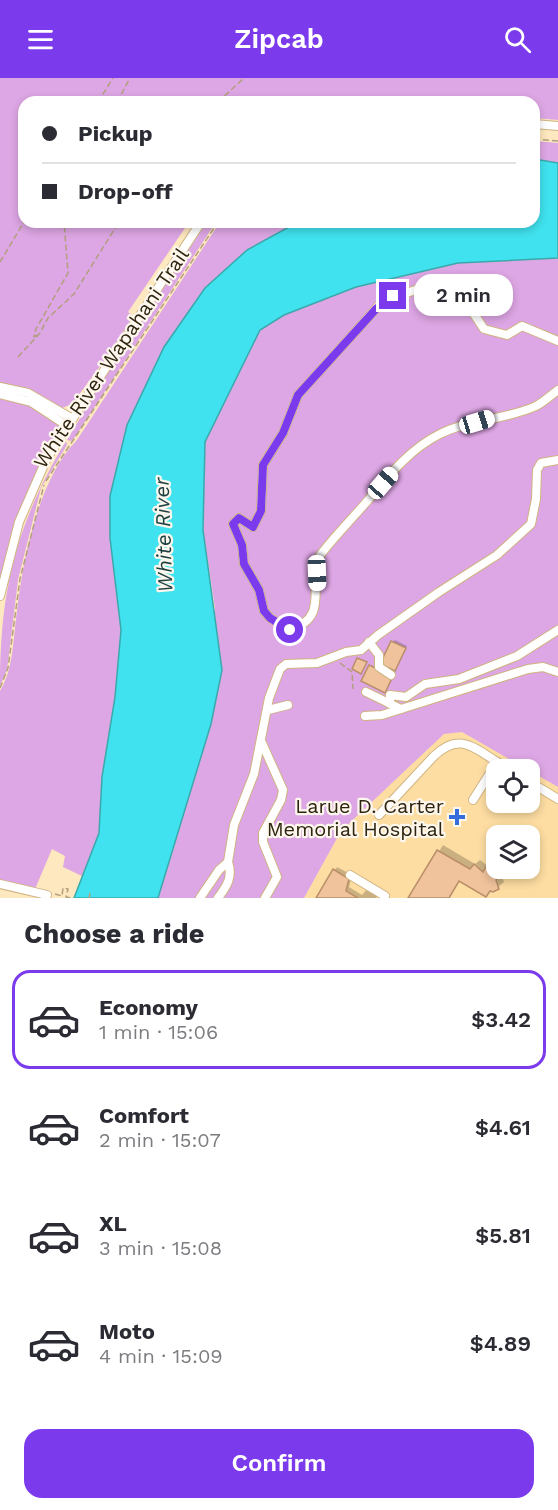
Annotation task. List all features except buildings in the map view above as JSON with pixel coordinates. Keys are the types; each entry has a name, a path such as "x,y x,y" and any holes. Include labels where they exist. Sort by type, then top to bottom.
{"street":[{"path":"540,124 558,126"},
{"path":"0,596 12,546 25,506 42,467 69,422 197,228"},
{"path":"558,341 522,326 507,335 494,334 484,329 458,290 439,282 383,302 298,395 283,433 263,465 264,494 257,522 253,527 239,518 233,524 242,545 244,564 259,590 264,611 270,618 290,630 304,622 314,610 318,596 316,560 324,548 345,529 397,467 420,447 441,433 537,406 558,390"},
{"path":"0,387 28,393 69,422"},
{"path":"0,394 31,402 69,422"},
{"path":"218,898 228,884 231,870 228,862 234,825 255,774 261,742 272,708 269,698 273,680 280,669 286,664 316,663 336,658 346,652 361,650 439,592 497,555 531,524 534,516 537,470 542,463 558,460"},
{"path":"390,704 390,695 406,697 425,684 476,673 517,656 558,630"},
{"path":"369,642 379,655 379,667 391,675"},
{"path":"365,716 382,715 401,710 531,669 543,668 558,672"},
{"path":"366,692 401,710"},
{"path":"272,708 288,705"},
{"path":"261,742 283,790 281,801 263,833 263,842 277,877 266,898"},
{"path":"379,815 444,747 454,742 463,743 492,759"},
{"path":"473,800 486,779"},
{"path":"540,788 558,799"},
{"path":"200,898 208,890 219,870 228,862"},
{"path":"350,874 386,896"},
{"path":"0,884 48,894"}],"path":[{"path":"102,96 113,78"},
{"path":"120,96 130,78"},
{"path":"224,96 244,78"},
{"path":"540,140 558,141"},
{"path":"0,262 20,228"},
{"path":"40,333 34,337 46,309 68,273 64,228"},
{"path":"18,357 40,333 48,318 74,294 115,228"},
{"name":"White River Wapahani Trail","path":"0,688 8,668 20,579 45,483 214,228"},
{"path":"336,658 352,672 352,689"},
{"path":"48,894 62,896 63,888 68,889 66,897 71,898"},
{"path":"89,898 90,893"}],"shaded area":[{"path":"0,78 558,78 558,120 540,118 540,96 18,96 18,228 185,228 128,312 133,316 110,353 72,404 62,408 0,385"},
{"path":"540,142 558,143 558,163 540,160"},
{"path":"203,228 212,228 75,437 71,441 67,440 115,360"},
{"path":"216,228 287,228 247,250 127,425 110,496 110,538 121,630 115,697 102,777 99,833 82,876 63,867 65,856 52,849 35,889 0,881 0,691 8,673 24,567 35,520 52,475"},
{"path":"558,258 558,787 540,777 540,759 509,759 462,732 444,734 341,831 304,898 158,898 175,844 215,608 203,530 205,442 260,330 284,315 356,287 458,263"},
{"path":"0,390 62,423 13,539 0,599"},
{"path":"66,441 67,445 41,488 49,471"},
{"path":"41,488 18,580 7,670 0,686 3,619 14,559 23,530"},
{"name":"Larue D. Carter Memorial Hospital","path":"462,732 509,759 486,759 486,813 540,813 540,777 558,787 558,898 304,898 341,831 444,734"}],"water":[{"name":"White River","path":"540,160 558,163 558,258 458,263 356,287 284,315 260,330 205,442 203,530 222,670 211,724 158,898 74,898 99,833 102,777 115,697 121,630 110,538 110,496 127,425 164,347 205,288 247,250 287,228 540,228"}],"place":[{"name":"Larue D. Carter Memorial Hospital","path":"457,817"}],"route":[{"path":"290,630 270,618 264,611 264,601 244,564 242,545 233,524 239,518 253,527 257,522 264,494 263,465 268,453 283,433 298,395 326,361 383,302 393,296"}]}
